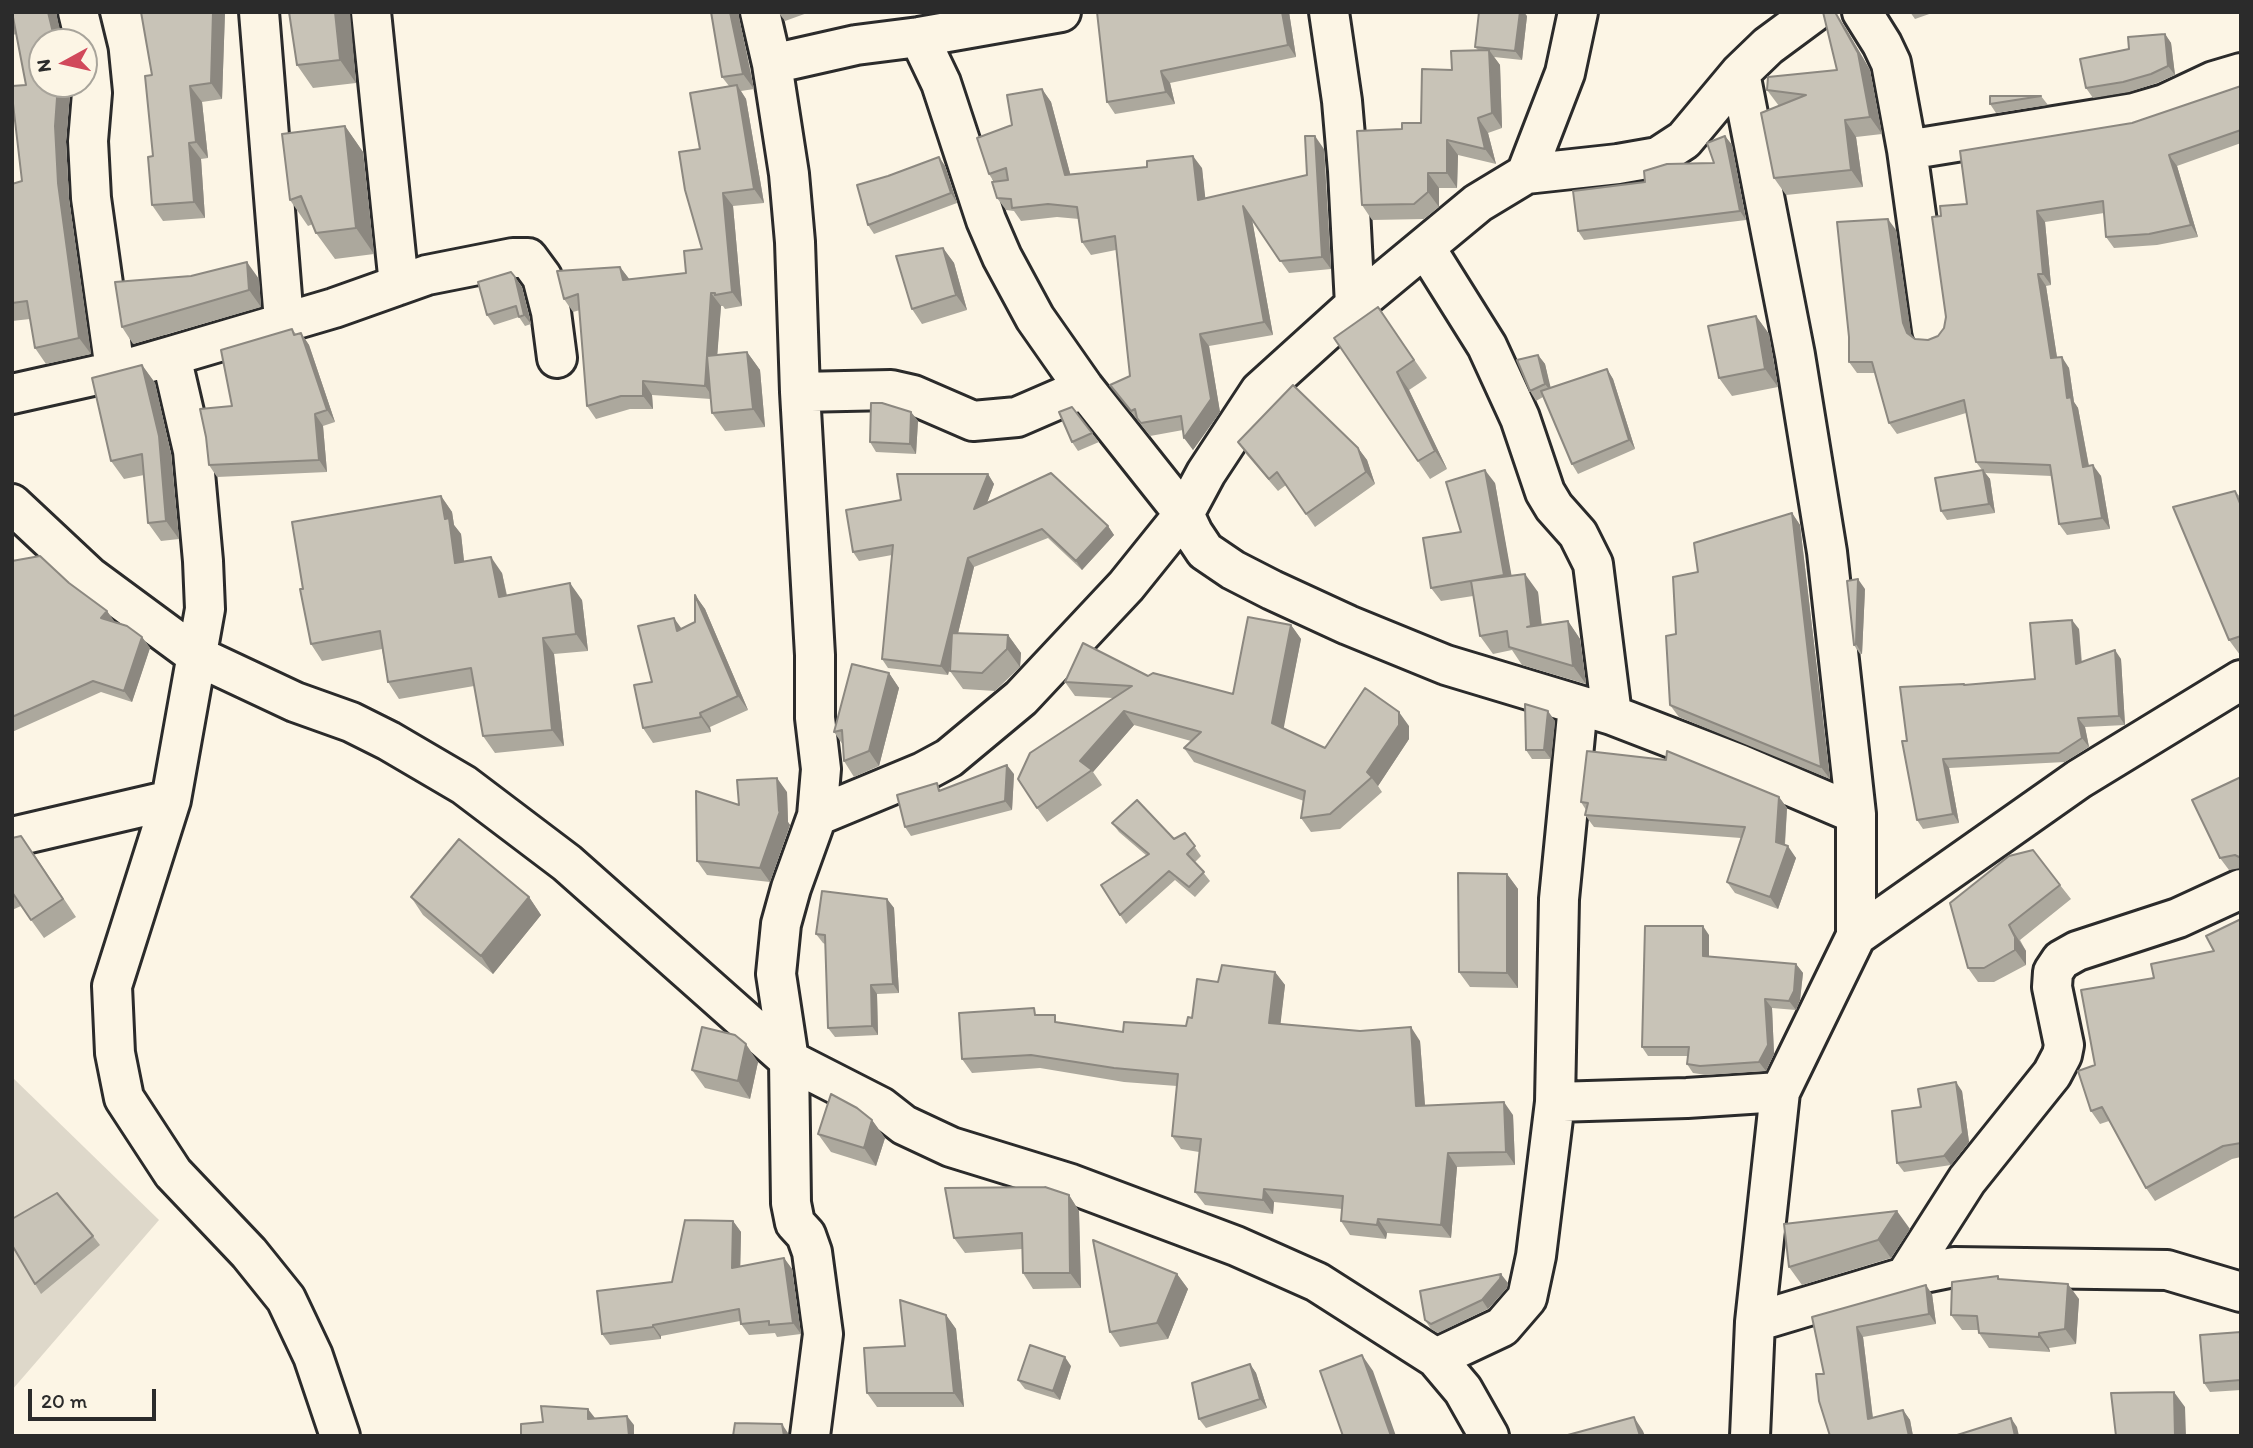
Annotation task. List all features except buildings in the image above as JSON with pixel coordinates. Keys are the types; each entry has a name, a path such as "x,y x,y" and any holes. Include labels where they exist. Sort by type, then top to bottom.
{"street":[{"path":"78,12 88,53 92,93 88,141 91,198 115,370"},
{"path":"259,12 284,321"},
{"path":"371,12 399,285"},
{"path":"760,12 772,64 789,174 795,242 800,392 815,655 815,718 821,769 817,816 781,924 776,974 789,1060 791,1203 795,1223 806,1235 812,1252 823,1334 810,1436"},
{"path":"772,64 856,46 1061,12"},
{"path":"1329,12 1342,101 1355,305"},
{"path":"1526,174 1565,73 1578,12"},
{"path":"817,816 923,772 949,758 1021,698 1126,586 1184,514 1206,473 1260,391 1355,305 1478,203 1526,174 1658,157 1684,140 1740,73 1768,46 1814,12"},
{"path":"1862,12 1891,63 1907,150 1932,330"},
{"path":"919,37 941,83 986,220 1002,257 1035,318 1083,387 1108,415 1184,514 1205,551 1233,570 1272,590 1446,665 1595,710 1739,764 1856,814"},
{"path":"1740,73 1795,355 1827,552 1856,814 1856,936 1780,1092 1755,1322 1750,1436"},
{"path":"1907,150 2134,113 2165,104 2214,81 2241,73"},
{"path":"1425,247 1487,345 1516,408 1545,492 1554,507 1578,534 1592,564 1595,710 1559,899 1555,1102 1536,1256 1527,1298 1502,1327 1436,1358"},
{"path":"12,394 171,356 334,308 427,275 513,258 528,258 542,277 551,312 557,358"},
{"path":"171,356 193,450 205,609 171,800 112,986 115,1054 124,1098 173,1173 249,1253 286,1299 313,1356 340,1436"},
{"path":"800,392 891,390 913,395 973,421 1017,417 1083,387"},
{"path":"12,504 90,577 197,656 295,702 389,741 464,785 567,863 789,1060 881,1107 904,1125 951,1147 1071,1184 1236,1245 1317,1282 1436,1358 1463,1390 1489,1436"},
{"path":"1856,936 2079,779 2241,680"},
{"path":"12,837 171,800"},
{"path":"1905,1277 1968,1180 2052,1074 2062,1055 2064,1045 2052,987 2053,972 2061,960 2098,943 2178,918 2241,889"},
{"path":"1555,1102 1780,1092"},
{"path":"1755,1322 1905,1277 1954,1267 2167,1270 2241,1292"}],"shaded area":[{"path":"12,1077 159,1220 12,1390"}]}
